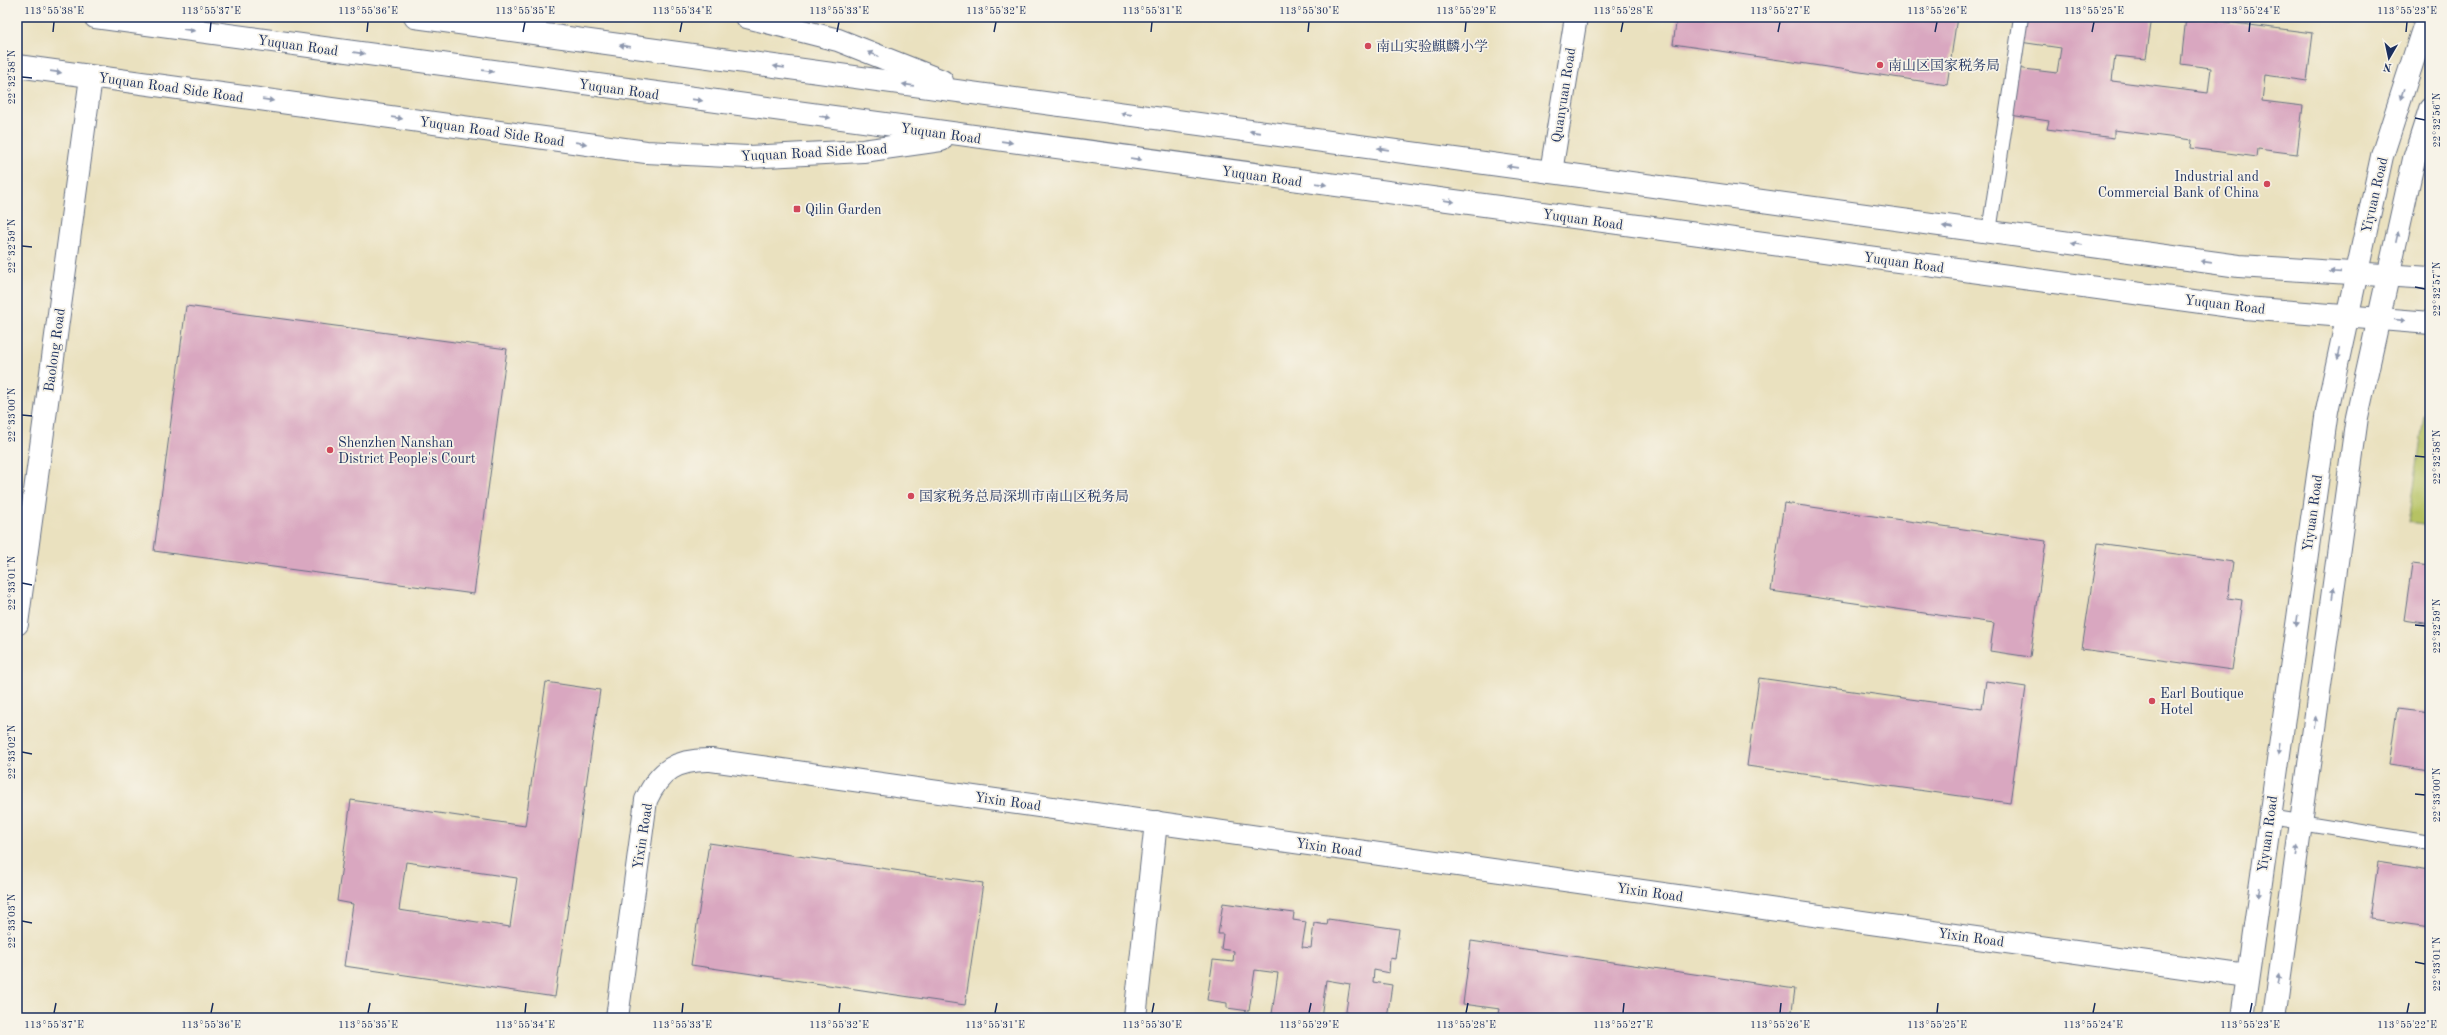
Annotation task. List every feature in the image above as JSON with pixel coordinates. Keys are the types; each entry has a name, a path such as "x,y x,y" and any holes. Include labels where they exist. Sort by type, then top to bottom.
{"street":[{"name":"Yuquan Road","path":"95,17 2238,307 2430,323"},
{"path":"415,17 2239,266 2430,278"},
{"path":"747,17 838,40 974,94"},
{"name":"Quanyuan Road","path":"1551,172 1576,17"},
{"name":"Yiyuan Road","path":"2242,1018 2327,411 2382,156 2427,17"},
{"name":"Yuquan Road Side Road","path":"17,66 646,152 755,156 863,151 969,136"},
{"name":"Baolong Road","path":"17,624 91,77"},
{"path":"2274,1018 2357,417 2414,159 2430,109"},
{"name":"Yixin Road","path":"617,1018 646,800 653,785 664,773 678,764 694,759 711,760 1156,822 2247,976"},
{"path":"1135,1018 1156,822"}],"lane":[{"path":"1989,232 2021,17"},
{"path":"2270,817 2430,842"}],"green space":[{"path":"2424,416 2430,417 2430,525 2409,522"}],"building":[{"name":"南山区国家税务局","path":"1677,17 1957,17 1947,85 1673,44"},
{"path":"2023,17 2152,17 2146,59 2115,56 2112,81 2208,93 2211,68 2181,64 2186,17 2313,33 2307,81 2265,75 2262,101 2303,106 2297,154 2258,149 2257,157 2191,148 2192,140 2114,130 2114,138 2047,129 2049,121 2010,115 2016,68 2057,73 2061,48 2020,42"},
{"name":"Shenzhen Nanshan District People's Court","path":"186,306 507,349 474,594 154,551"},
{"path":"1784,503 2046,541 2030,657 1990,651 1994,623 1771,591"},
{"path":"2098,543 2233,562 2228,598 2242,600 2232,670 2082,649"},
{"path":"2412,564 2430,566 2430,624 2404,620"},
{"path":"1759,678 1982,709 1986,681 2026,687 2010,803 1747,766"},
{"path":"546,682 600,690 555,997 344,966 353,904 337,901 351,800 525,826","holes":["406,862 517,878 510,927 399,910"]},
{"path":"2397,709 2430,713 2430,771 2389,765"},
{"path":"709,843 983,883 965,1005 691,965"},
{"path":"2378,862 2430,870 2430,927 2370,919"},
{"path":"1223,903 1294,913 1293,920 1306,922 1302,947 1311,948 1314,923 1327,925 1328,919 1399,929 1395,959 1390,958 1389,973 1374,970 1373,982 1392,985 1387,1018 1345,1018 1350,984 1326,980 1321,1018 1297,1018 1272,1014 1278,973 1255,970 1249,1011 1227,1008 1227,1003 1207,1000 1213,960 1233,962 1234,951 1221,949 1223,934 1218,934"},
{"path":"1471,941 1795,989 1791,1018 1498,1018 1500,1009 1463,1004"}],"place":[{"name":"南山实验麒麟小学","path":"1368,46"},
{"name":"南山区国家税务局","path":"1880,65"},
{"name":"Industrial and Commercial Bank of China","path":"2267,184"},
{"name":"Qilin Garden","path":"797,209"},
{"name":"Shenzhen Nanshan District People's Court","path":"330,450"},
{"name":"国家税务总局深圳市南山区税务局","path":"911,496"},
{"name":"Earl Boutique Hotel","path":"2152,701"}]}
